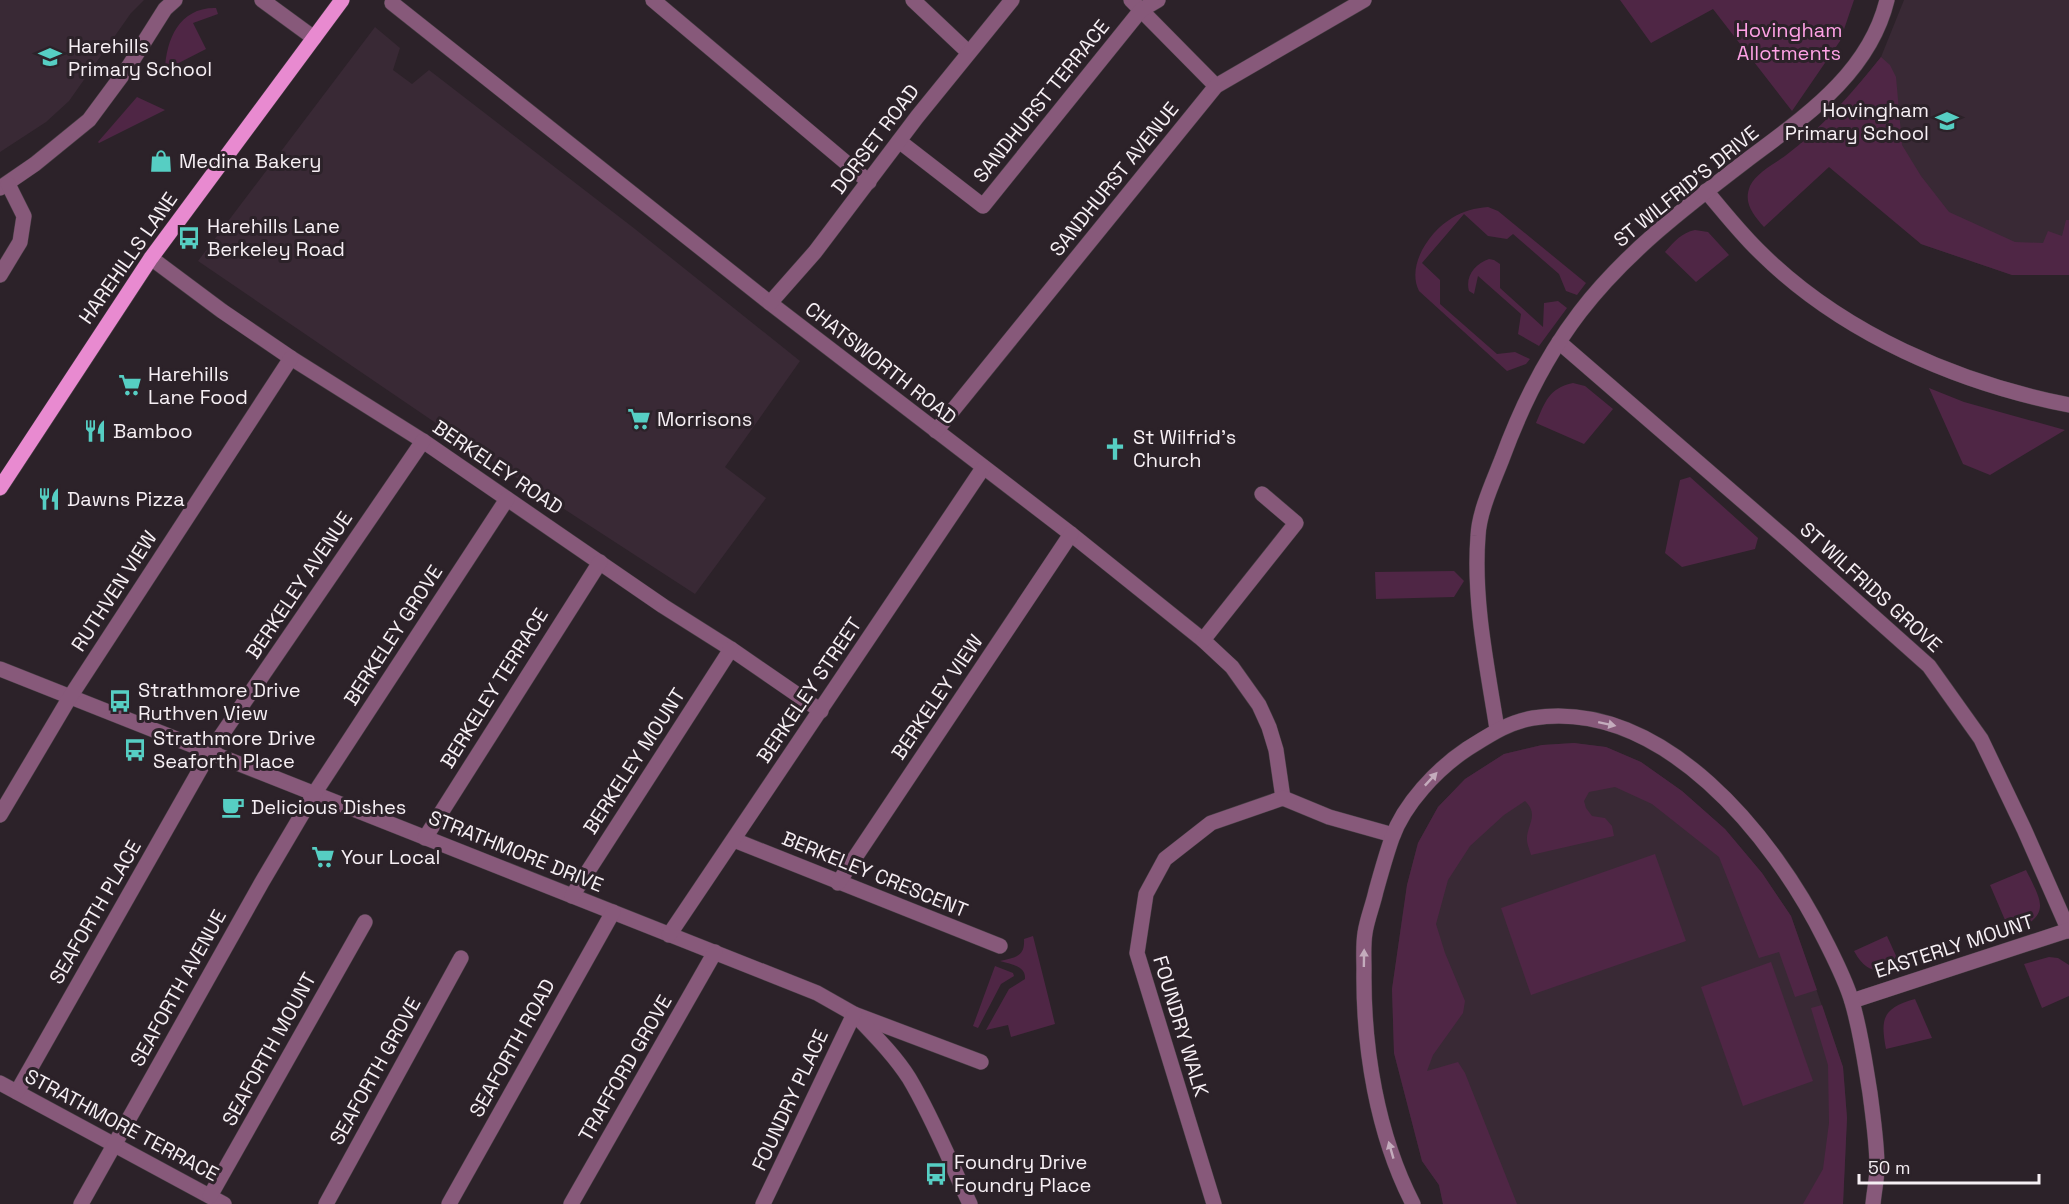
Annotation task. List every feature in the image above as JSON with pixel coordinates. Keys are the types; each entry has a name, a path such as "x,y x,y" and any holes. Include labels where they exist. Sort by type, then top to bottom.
{"main road":[{"name":"HAREHILLS LANE","path":"0,488 151,258 342,0"}],"street":[{"path":"0,274 20,242 24,216 4,186 89,120 129,66 165,9 175,0"},
{"path":"262,0 314,38"},
{"path":"653,0 869,182"},
{"path":"913,0 968,52"},
{"name":"DORSET ROAD","path":"771,303 815,252 968,52 1011,0"},
{"name":"SANDHURST TERRACE","path":"899,141 983,206 1136,5 1158,0"},
{"name":"SANDHURST AVENUE","path":"936,431 1216,86 1364,0"},
{"name":"ST WILFRID'S DRIVE","path":"1497,729 1478,600 1476,567 1478,533 1490,492 1524,407 1559,342 1581,310 1627,259 1706,191 1797,124 1840,85 1864,52 1884,13 1887,0"},
{"name":"CHATSWORTH ROAD","path":"392,3 771,303 1071,534 1203,640 1232,667 1259,705 1276,750 1283,798"},
{"path":"1136,5 1216,86"},
{"path":"1706,191 1761,253 1809,295 1876,337 1955,374 2069,405"},
{"name":"BERKELEY ROAD","path":"151,258 222,311 423,441 663,606 731,649 821,711"},
{"name":"ST WILFRIDS GROVE","path":"1559,342 1929,666 1981,739 2069,931"},
{"name":"RUTHVEN VIEW","path":"0,815 70,697 291,357"},
{"name":"BERKELEY AVENUE","path":"210,752 423,441"},
{"name":"BERKELEY STREET","path":"669,935 983,468"},
{"path":"1203,640 1296,523 1262,494"},
{"name":"BERKELEY GROVE","path":"314,794 507,499"},
{"name":"BERKELEY VIEW","path":"838,882 1071,534"},
{"name":"BERKELEY TERRACE","path":"425,838 600,562"},
{"name":"BERKELEY MOUNT","path":"572,896 731,649"},
{"name":"STRATHMORE DRIVE","path":"0,669 715,952 817,993 854,1014 981,1062"},
{"path":"1413,1204 1398,1174 1382,1117 1369,1057 1364,994 1365,933 1393,835 1418,794 1449,761 1497,729 1533,718 1569,717 1612,724 1654,742 1697,772 1742,814 1780,861 1809,907 1835,959 1852,1001 1864,1053 1873,1116 1877,1167 1873,1204"},
{"name":"SEAFORTH PLACE","path":"17,1092 210,752"},
{"name":"SEAFORTH AVENUE","path":"81,1204 314,794"},
{"path":"1283,798 1329,817 1393,835"},
{"name":"FOUNDRY WALK","path":"1214,1204 1137,953 1146,894 1165,859 1211,823 1283,798"},
{"name":"BERKELEY CRESCENT","path":"734,840 1000,946"},
{"name":"SEAFORTH ROAD","path":"449,1204 613,912"},
{"name":"SEAFORTH MOUNT","path":"210,1197 365,922"},
{"name":"EASTERLY MOUNT","path":"1852,1001 2069,931"},
{"name":"TRAFFORD GROVE","path":"571,1204 715,952"},
{"name":"SEAFORTH GROVE","path":"326,1204 461,958"},
{"path":"854,1014 882,1043 908,1077 924,1105 970,1204"},
{"name":"FOUNDRY PLACE","path":"763,1204 854,1014"},
{"name":"STRATHMORE TERRACE","path":"0,1083 224,1204"}],"shaded area":[{"name":"Harehills Primary School","path":"0,0 144,0 131,13 69,101 46,122 0,152"},
{"name":"Hovingham Primary School","path":"1904,0 2069,0 2069,275 2012,275 1921,244 1848,98 1881,57"},
{"path":"375,27 400,48 393,70 412,84 429,70 635,229 800,361 725,467 766,498 695,594 524,483 198,261"},
{"path":"1574,743 1606,747 1641,762 1682,791 1725,829 1762,873 1791,916 1843,1067 1847,1118 1843,1204 1443,1204 1439,1185 1422,1161 1394,1053 1392,989 1407,885 1418,843 1438,807 1465,779 1504,754 1542,745"}],"green space":[{"name":"Hovingham Allotments","path":"1620,0 1854,0 1840,41 1792,111 1713,9 1651,43"},
{"path":"216,8 218,14 193,23 206,49 165,70 168,47 177,27 193,13"},
{"path":"1881,57 1890,65 1896,77 1902,145 1921,176 1949,212 2015,242 2043,243 2048,231 2062,236 2066,220 2069,220 2069,275 2012,275 1921,244 1829,167 1764,227 1748,203 1748,192 1753,181 1824,122"},
{"path":"137,97 165,110 99,143 98,142"},
{"path":"1488,207 1498,211 1586,283 1577,295 1566,291 1559,274 1513,234 1507,239 1488,236 1464,214 1422,263 1440,280 1440,304 1497,354 1515,352 1530,359 1526,364 1507,371 1419,291 1416,281 1416,270 1422,250 1436,231 1460,213"},
{"path":"1695,230 1708,232 1729,255 1696,282 1665,252 1682,235"},
{"path":"1489,259 1500,264 1500,288 1543,327 1544,303 1558,301 1567,308 1539,346 1518,334 1521,314 1478,276 1474,294 1469,291 1468,280 1472,271"},
{"path":"1573,383 1585,386 1613,409 1584,444 1536,423 1545,402 1553,392"},
{"path":"1929,388 1964,402 2065,430 1990,475 1963,464"},
{"path":"1690,477 1758,538 1755,549 1682,567 1665,553 1680,480"},
{"path":"1454,571 1464,581 1454,597 1376,599 1375,572"},
{"path":"1574,743 1606,747 1641,762 1682,791 1725,829 1762,873 1791,916 1817,990 1795,997 1779,952 1759,958 1719,857 1652,804 1615,787 1589,792 1584,801 1586,808 1592,816 1605,818 1612,826 1614,836 1531,855 1527,835 1532,811 1525,801 1504,815 1470,846 1448,880 1436,924 1465,1001 1463,1013 1433,1055 1427,1071 1458,1062 1465,1073 1517,1204 1443,1204 1439,1185 1422,1161 1394,1053 1392,989 1407,885 1418,843 1438,807 1465,779 1504,754 1542,745"},
{"path":"1655,854 1686,941 1531,995 1501,908"},
{"path":"2026,870 2037,892 2040,908 2032,921 2011,934 1990,885"},
{"path":"1033,936 1055,1024 1011,1037 1008,1025 986,1030 1009,989 1025,979 1020,968 1000,961 1021,953 1024,939"},
{"path":"1887,936 1902,969 1879,971 1868,968 1854,951"},
{"path":"2049,957 2058,958 2069,965 2069,996 2042,1008 2024,964"},
{"path":"1771,962 1813,1081 1743,1106 1701,987"},
{"path":"995,966 1013,973 1014,976 1001,984 978,1028 973,1026"},
{"path":"1915,999 1932,1038 1886,1049 1884,1022 1886,1016 1896,1006"},
{"path":"1822,1005 1843,1067 1847,1118 1843,1204 1803,1204 1823,1169 1829,1123 1828,1065 1811,1008"}],"place":[{"name":"Harehills Primary School","path":"50,57"},
{"name":"Hovingham Primary School","path":"1947,121"},
{"name":"Medina Bakery","path":"161,161"},
{"name":"Harehills Lane Berkeley Road","path":"189,238"},
{"name":"Harehills Lane Food","path":"130,385"},
{"name":"Morrisons","path":"639,419"},
{"name":"Bamboo","path":"95,431"},
{"name":"St Wilfrid's Church","path":"1115,449"},
{"name":"Dawns Pizza","path":"49,499"},
{"name":"Strathmore Drive Ruthven View","path":"120,701"},
{"name":"Strathmore Drive Seaforth Place","path":"135,750"},
{"name":"Delicious Dishes","path":"233,807"},
{"name":"Your Local","path":"323,857"},
{"name":"Foundry Drive Foundry Place","path":"936,1174"}]}
